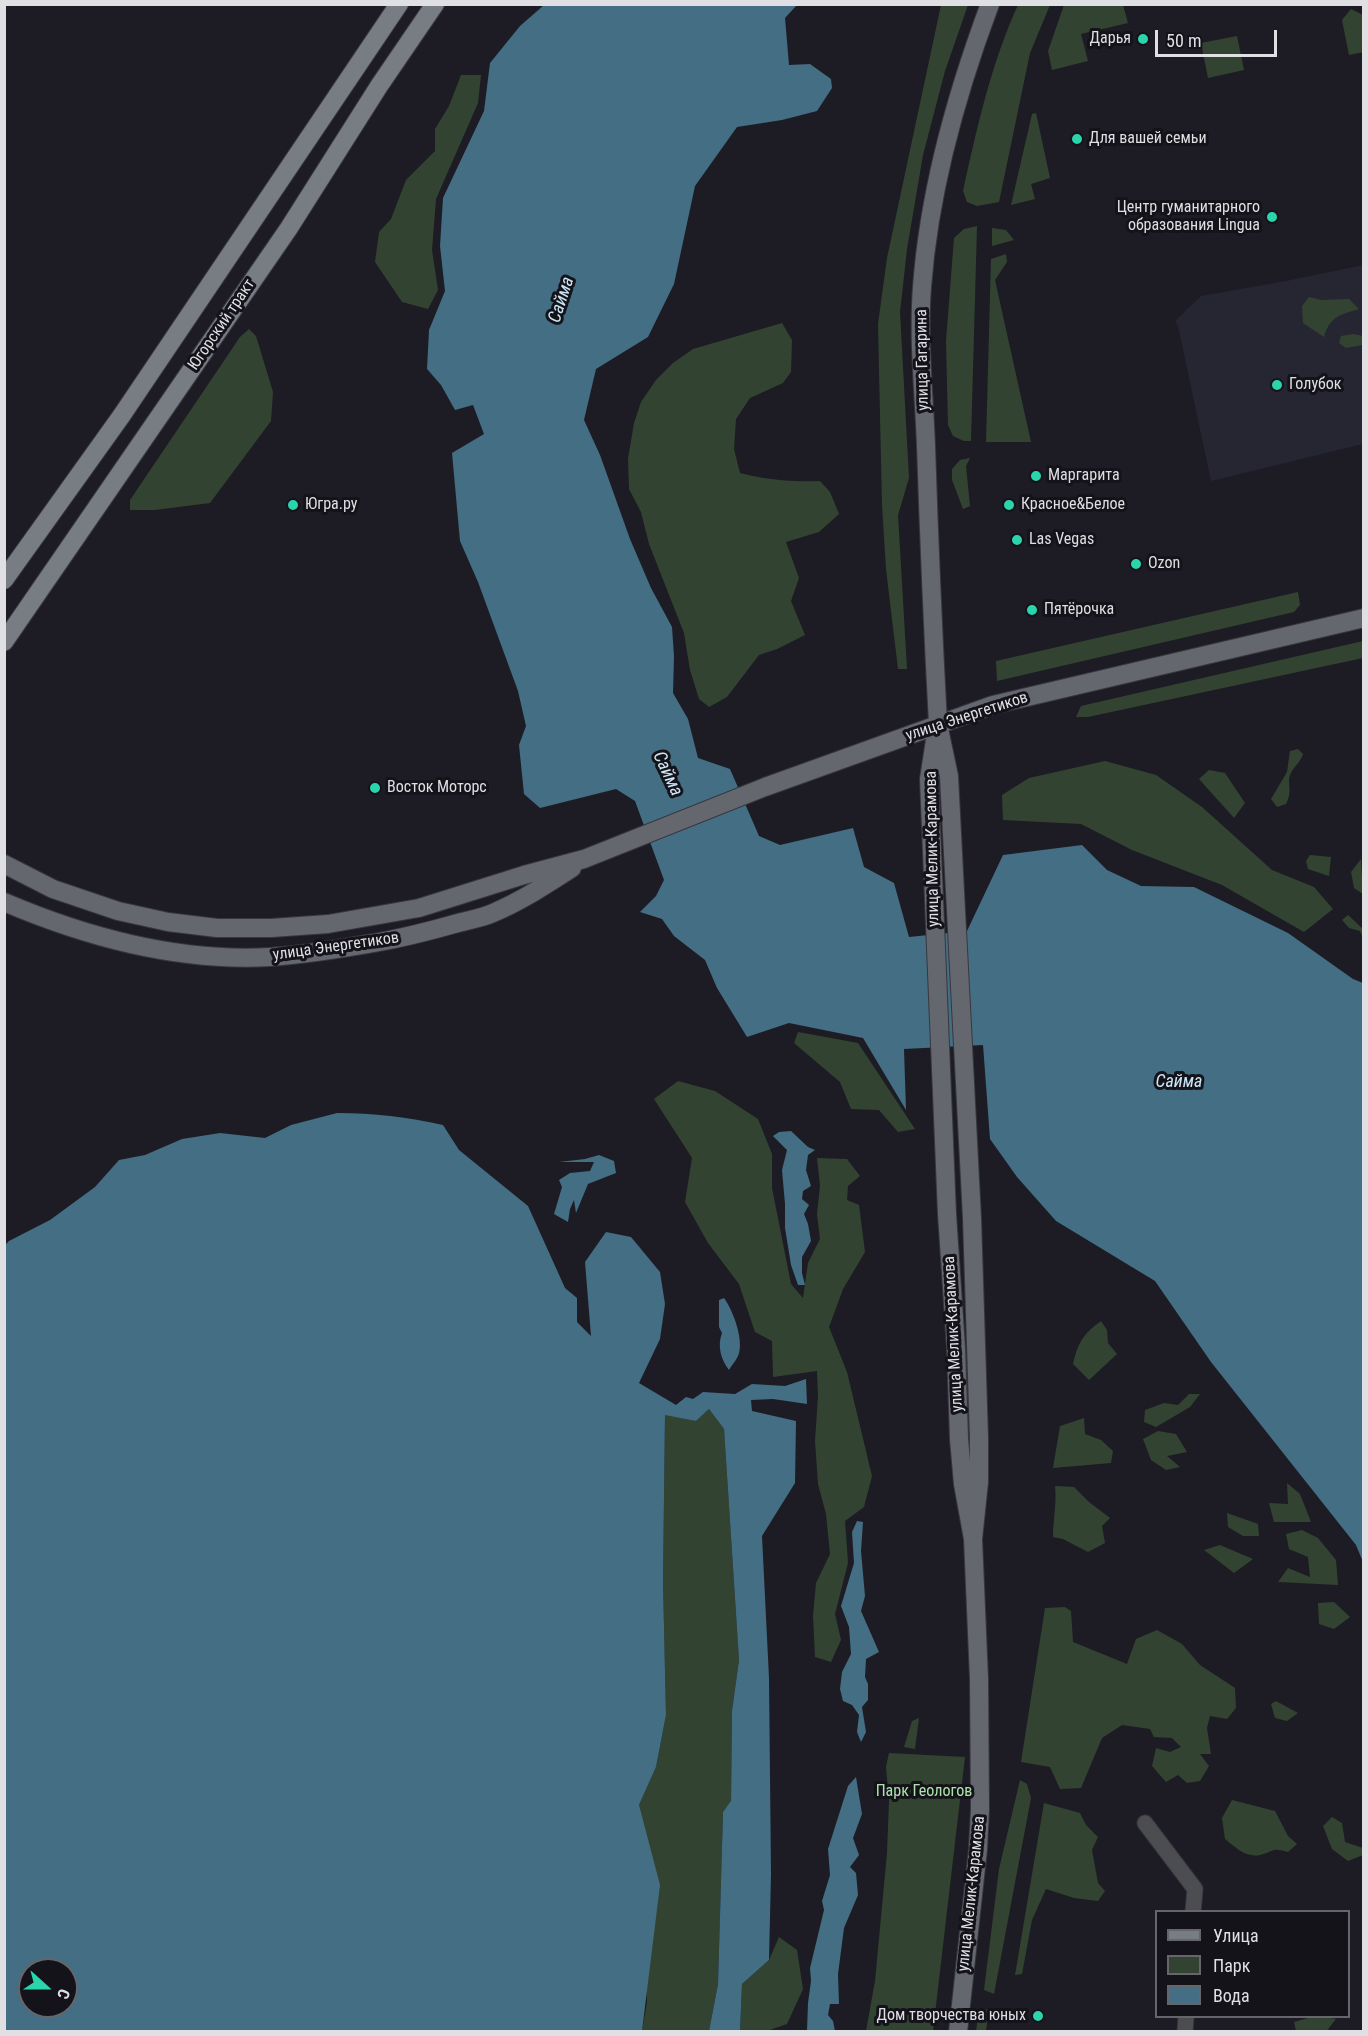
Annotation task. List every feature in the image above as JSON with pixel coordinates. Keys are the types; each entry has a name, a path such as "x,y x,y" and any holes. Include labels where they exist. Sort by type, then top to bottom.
{"main road":[{"name":"Югорский тракт","path":"4,580 135,396 399,4"},
{"name":"Югорский тракт","path":"4,642 289,228 379,86 435,4"},
{"name":"улица Гагарина","path":"938,724 921,359 922,287 943,160 971,56 990,4"},
{"name":"улица Энергетиков","path":"4,864 52,889 118,911 168,922 217,928 272,928 328,924 419,908 593,856 765,787 993,705 1364,618"},
{"name":"улица Мелик-Карамова","path":"938,724 949,776 972,1218 979,1438 979,1482 973,1539"},
{"name":"улица Мелик-Карамова","path":"938,724 929,778 947,1214 956,1348 959,1439 963,1484 973,1539 979,1679 978,1849 958,2031"},
{"name":"улица Энергетиков","path":"4,902 41,917 113,939 163,949 214,955 269,957 327,952 417,935 491,914 533,893 593,856"}],"street":[{"path":"1145,1823 1195,1889 1193,1910"}],"shaded area":[{"name":"Голубок","path":"1363,265 1363,444 1211,481 1178,326 1175,321 1201,296"}],"green space":[{"path":"941,5 968,5 945,71 923,155 907,249 900,312 909,478 898,515 907,669 898,669 886,569 882,505 878,324 887,258"},
{"path":"1018,5 1050,5 1030,53 999,202 977,206 967,202 963,191 992,73"},
{"path":"1064,5 1123,5 1128,23 1081,34 1088,61 1052,70 1048,51"},
{"path":"1351,9 1363,15 1364,52 1349,55 1342,20"},
{"path":"1237,36 1244,70 1208,78 1201,43"},
{"path":"461,75 481,75 478,103 436,199 432,250 438,290 428,309 402,302 375,262 379,232 391,219 406,180 435,151 435,129 449,106"},
{"path":"1036,113 1050,178 1031,184 1035,199 1011,205 1032,114"},
{"path":"977,226 971,441 964,441 953,436 948,425 946,341 954,238 964,229"},
{"path":"992,228 1006,230 1014,240 992,246"},
{"path":"1006,254 1007,262 995,280 1031,442 986,442 991,259"},
{"path":"1309,297 1321,300 1349,299 1359,309 1333,320 1324,337 1303,323 1302,306"},
{"path":"782,323 792,340 791,372 783,383 750,398 736,419 734,449 740,473 780,480 820,481 830,492 839,514 819,532 786,542 799,578 791,601 805,635 759,655 727,697 709,707 699,699 690,670 684,633 649,544 641,512 629,489 628,459 634,423 641,402 656,380 673,363 693,349"},
{"path":"249,329 256,336 273,392 271,421 210,503 155,510 130,510 130,500 240,337"},
{"path":"1353,334 1363,336 1363,345 1346,348 1339,343 1341,336"},
{"path":"970,458 966,466 970,506 963,509 952,480 952,469 960,460"},
{"path":"1298,592 1300,605 1294,612 997,681 996,661"},
{"path":"1363,641 1363,658 1088,717 1076,717 1081,706"},
{"path":"1298,749 1303,754 1290,775 1288,799 1286,804 1277,807 1271,799 1287,772 1290,751"},
{"path":"1105,761 1156,775 1202,807 1272,870 1314,887 1333,909 1304,932 1222,885 1132,850 1081,824 1003,820 1002,795 1029,778"},
{"path":"1209,770 1225,773 1245,803 1234,818 1199,779"},
{"path":"1310,855 1331,857 1329,876 1308,869 1306,861"},
{"path":"1361,859 1363,894 1354,888 1351,872"},
{"path":"1348,915 1363,929 1363,938 1360,931 1349,928 1342,920"},
{"path":"798,1032 858,1043 915,1129 898,1132 879,1110 851,1109 840,1082 794,1043"},
{"path":"678,1081 715,1091 758,1119 772,1154 772,1188 791,1284 803,1298 808,1263 820,1239 817,1214 820,1186 817,1158 847,1159 860,1176 848,1186 847,1200 859,1205 865,1252 843,1289 829,1327 847,1372 872,1476 864,1507 845,1521 848,1563 835,1614 841,1640 831,1662 815,1657 813,1616 816,1583 830,1554 826,1514 818,1484 815,1441 817,1371 773,1377 772,1341 755,1332 739,1284 708,1243 685,1202 692,1158 654,1099"},
{"path":"1101,1321 1107,1330 1108,1343 1117,1354 1089,1380 1073,1364 1082,1340"},
{"path":"1189,1394 1200,1394 1190,1407 1156,1427 1144,1422 1145,1410 1164,1403 1178,1405"},
{"path":"709,1409 724,1429 739,1660 732,1711 731,1802 723,1812 718,1984 709,2031 642,2031 647,2002 639,1805 656,1767 666,1715 663,1582 665,1414 696,1421"},
{"path":"1084,1418 1085,1434 1101,1440 1113,1451 1111,1463 1053,1468 1060,1426"},
{"path":"1158,1431 1176,1434 1187,1452 1167,1456 1180,1467 1166,1470 1151,1460 1143,1439"},
{"path":"1287,1483 1300,1494 1311,1522 1274,1522 1269,1503 1288,1504"},
{"path":"1055,1486 1074,1487 1110,1518 1102,1526 1105,1543 1088,1552 1063,1539 1053,1537"},
{"path":"1227,1513 1258,1524 1259,1536 1243,1536 1228,1527"},
{"path":"1302,1530 1318,1538 1336,1560 1338,1585 1278,1582 1288,1568 1310,1577 1308,1557 1289,1549 1286,1534"},
{"path":"1220,1545 1253,1559 1234,1573 1204,1550"},
{"path":"1334,1602 1350,1617 1334,1629 1319,1624 1318,1603"},
{"path":"1065,1607 1071,1611 1073,1642 1127,1664 1136,1639 1157,1630 1182,1644 1200,1665 1235,1688 1236,1708 1227,1719 1210,1716 1207,1728 1211,1754 1200,1754 1209,1766 1200,1781 1187,1783 1178,1775 1166,1782 1152,1766 1156,1748 1170,1752 1181,1747 1172,1738 1154,1737 1150,1729 1122,1725 1102,1738 1081,1788 1060,1789 1050,1767 1021,1762 1045,1608"},
{"path":"1276,1701 1298,1713 1287,1721 1275,1718 1271,1704"},
{"path":"919,1718 915,1749 904,1747 912,1721"},
{"name":"Парк Геологов","path":"889,1753 965,1757 933,2031 866,2031 875,1981 887,1853 889,1801 886,1767"},
{"path":"1020,1780 1027,1784 1031,1798 994,1994 984,1990 999,1869"},
{"path":"1232,1800 1275,1811 1288,1836 1297,1844 1288,1852 1276,1850 1255,1856 1237,1848 1225,1839 1222,1818"},
{"path":"1044,1803 1080,1813 1086,1825 1098,1837 1092,1850 1098,1883 1105,1891 1098,1901 1074,1898 1046,1889 1032,1920 1022,1974 1015,1975"},
{"path":"1332,1817 1342,1823 1345,1842 1363,1848 1363,1855 1348,1861 1332,1849 1323,1826"},
{"path":"779,1937 797,1950 803,1989 787,2024 767,2031 740,2032 742,1984 769,1960"},
{"path":"989,2009 986,2031 976,2031 979,2011"},
{"path":"1308,2018 1336,2019 1328,2029 1330,2031 1296,2031 1294,2022"}],"water":[{"name":"Сайма","path":"544,5 797,5 785,18 789,65 810,64 831,79 832,88 817,111 782,120 737,127 695,186 674,284 648,337 596,369 584,420 600,455 630,539 651,588 672,627 673,693 688,719 698,758 730,769 759,836 780,845 853,828 864,867 894,883 909,937 967,931 1003,855 1082,845 1107,870 1141,886 1194,887 1288,933 1353,979 1363,983 1363,1562 1356,1545 1211,1362 1155,1281 1056,1221 1017,1177 990,1139 983,1045 904,1049 906,1110 863,1038 789,1023 747,1037 717,988 705,960 674,936 662,919 640,912 656,896 664,880 635,801 616,789 540,808 524,794 519,745 526,726 518,691 478,582 460,541 452,453 484,434 473,405 455,410 441,385 427,369 429,330 445,291 440,246 443,198 484,111 490,63 520,26"},
{"path":"337,1113 390,1116 443,1125 459,1150 528,1206 565,1288 577,1298 577,1322 591,1336 585,1262 606,1232 631,1237 660,1272 665,1304 660,1339 639,1383 676,1405 686,1397 693,1399 703,1392 735,1394 752,1384 785,1386 806,1379 807,1404 773,1399 751,1400 752,1411 796,1421 795,1483 762,1536 769,1678 771,1874 769,1960 742,1984 740,2031 709,2031 718,1984 723,1812 731,1801 732,1711 739,1660 724,1429 709,1409 696,1421 665,1415 663,1582 666,1715 656,1767 639,1805 660,1885 642,2031 5,2031 5,1245 50,1220 95,1187 119,1160 145,1155 182,1139 220,1133 265,1138 291,1125"},
{"path":"791,1131 808,1147 815,1150 808,1155 806,1170 811,1186 803,1191 802,1199 809,1205 804,1214 811,1241 802,1257 805,1285 798,1285 791,1265 785,1228 782,1170 787,1150 773,1136 779,1132"},
{"path":"599,1155 614,1161 616,1173 588,1184 576,1213 574,1200 568,1222 554,1214 562,1187 559,1180 570,1173 590,1171 594,1162 559,1162"},
{"path":"724,1298 731,1310 740,1344 737,1358 729,1370 720,1348 722,1333 719,1327 719,1300"},
{"path":"857,1521 863,1522 861,1551 865,1596 861,1611 879,1652 866,1659 865,1677 868,1684 868,1700 862,1707 866,1732 861,1742 857,1732 859,1715 852,1705 843,1701 840,1689 842,1672 851,1654 849,1627 841,1606 854,1563 852,1532"},
{"path":"856,1777 862,1814 853,1838 859,1855 850,1867 856,1873 858,1895 844,1928 838,1974 839,2004 830,2004 828,2015 833,2021 835,2031 807,2031 810,1968 824,1910 822,1901 830,1875 828,1849 848,1786"}],"place":[{"name":"Дарья","path":"1143,39"},
{"name":"Для вашей семьи","path":"1077,139"},
{"name":"Центр гуманитарного образования Lingua","path":"1272,217"},
{"name":"Голубок","path":"1277,385"},
{"name":"Маргарита","path":"1036,476"},
{"name":"Югра.ру","path":"293,505"},
{"name":"Красное&Белое","path":"1009,505"},
{"name":"Las Vegas","path":"1017,540"},
{"name":"Ozon","path":"1136,564"},
{"name":"Пятёрочка","path":"1032,610"},
{"name":"Восток Моторс","path":"375,788"},
{"name":"Дом творчества юных","path":"1038,2016"}]}
